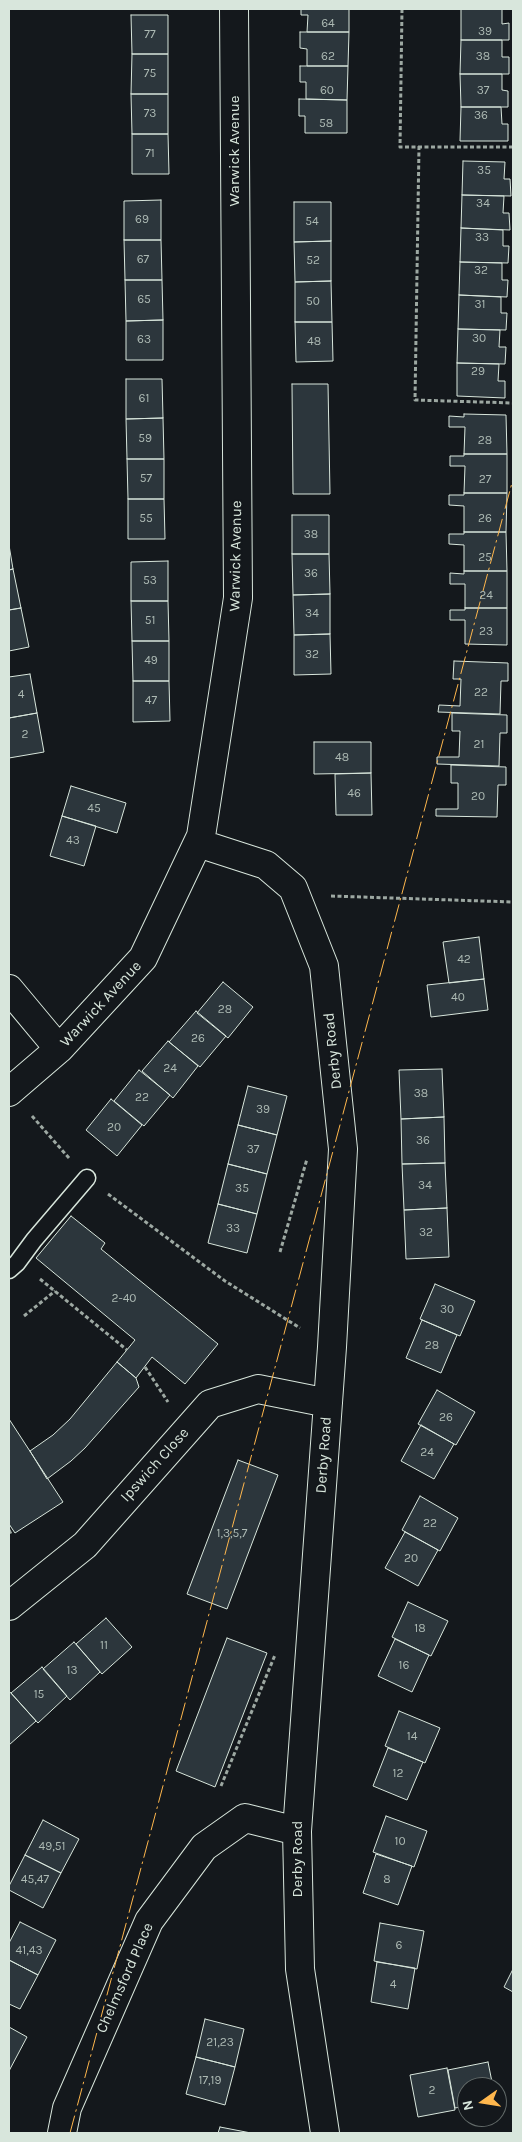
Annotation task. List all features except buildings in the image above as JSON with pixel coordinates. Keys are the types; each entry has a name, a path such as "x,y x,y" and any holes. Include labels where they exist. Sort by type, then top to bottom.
{"street":[{"name":"Warwick Avenue","path":"9,1091 59,1049 143,958 201,836 238,598 234,9"},
{"name":"Derby Road","path":"198,843 266,865 293,888 324,966 343,1149 332,1347 297,1831 300,1969 325,2133"},
{"path":"9,990 59,1049"},
{"name":"Ipswich Close","path":"9,1606 85,1545 210,1404 258,1389 328,1403"},
{"name":"Chelmsford Place","path":"62,2133 67,2108 149,1922 204,1847 244,1818 297,1831"}],"lane":[{"path":"13,1266 87,1178"}],"path":[{"path":"402,9 400,147 513,147"},
{"path":"418,146 415,400 513,403"},
{"path":"367,898 513,902"},
{"path":"9,1091 87,1178 225,1281 332,1347"},
{"path":"13,1266 32,1271 127,1350"},
{"path":"24,1316 55,1291"},
{"path":"145,1367 169,1404"},
{"path":"9,1530 11,1534 9,1535"},
{"path":"221,1786 276,1652"}],"power":[{"path":"70,2133 513,479"}]}
